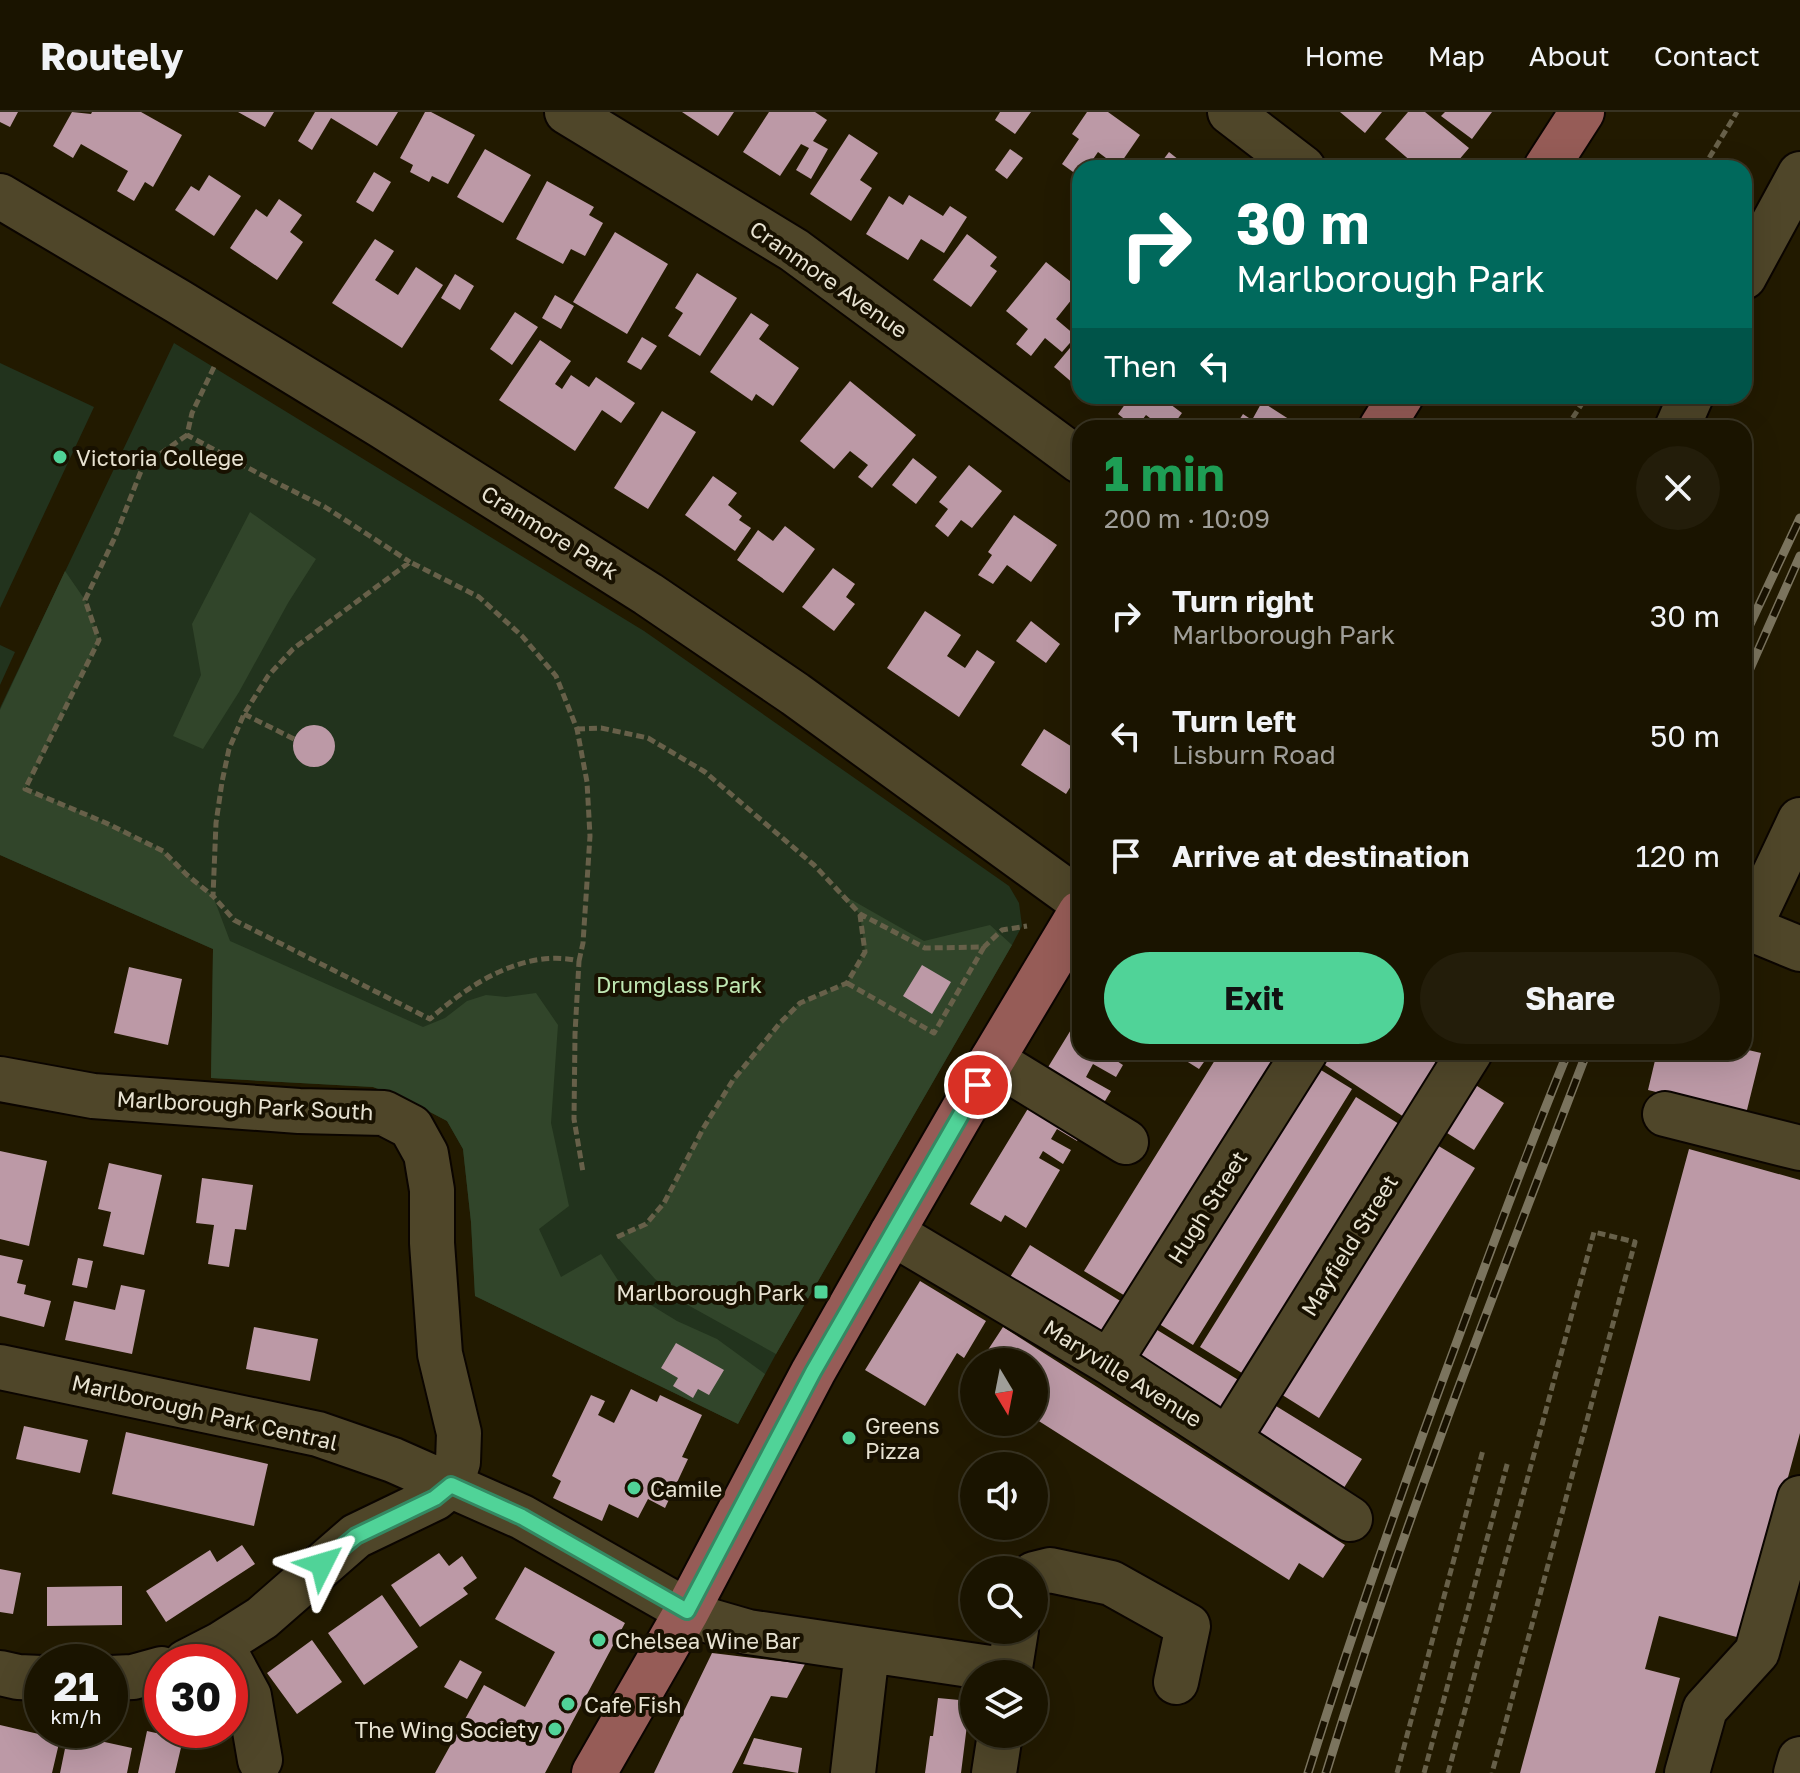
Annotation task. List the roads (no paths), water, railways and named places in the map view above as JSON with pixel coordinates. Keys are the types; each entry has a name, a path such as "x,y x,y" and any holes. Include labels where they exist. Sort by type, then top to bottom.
{"main road":[{"path":"1551,160 1582,112"},
{"path":"594,1773 687,1611 813,1372 1072,923"}],"street":[{"name":"Cranmore Avenue","path":"567,112 794,250 1072,455"},
{"path":"1230,112 1293,160"},
{"path":"1752,257 1800,174"},
{"name":"Cranmore Park","path":"0,196 232,334 648,594 795,694 1072,910"},
{"path":"1752,922 1800,820"},
{"path":"1752,929 1800,949"},
{"path":"992,1060 1126,1142"},
{"name":"Hugh Street","path":"1109,1362 1300,1060"},
{"name":"Mayfield Street","path":"1228,1439 1481,1060"},
{"name":"Marlborough Park South","path":"0,1079 93,1096 299,1111 384,1113 411,1127 426,1154 432,1190 432,1243 440,1354 459,1433 458,1462 451,1485"},
{"path":"1665,1114 1800,1148"},
{"name":"Maryville Avenue","path":"892,1233 1109,1362 1350,1519"},
{"name":"Marlborough Park Central","path":"0,1367 318,1434 393,1460 451,1485"},
{"path":"219,1644 262,1618 356,1536 435,1498 451,1485 522,1517 710,1621 748,1632 867,1651 1012,1658"},
{"path":"1687,1773 1705,1709 1757,1652 1800,1498"},
{"path":"1048,1570 1111,1583 1188,1626 1176,1682"},
{"path":"853,1773 867,1651"},
{"path":"0,1673 24,1677"},
{"path":"248,1695 260,1760"},
{"path":"1796,1773 1800,1759"}],"railway":[{"path":"1752,620 1800,518"},
{"path":"1752,664 1800,556"},
{"path":"1308,1773 1419,1445 1565,1060"},
{"path":"1326,1773 1417,1500 1584,1060"}],"place":[{"name":"Victoria College","path":"60,457"},
{"name":"Marlborough Park","path":"821,1292"},
{"name":"Greens Pizza","path":"849,1438"},
{"name":"Camile","path":"634,1488"},
{"name":"Chelsea Wine Bar","path":"599,1640"},
{"name":"Cafe Fish","path":"568,1704"},
{"name":"The Wing Society","path":"555,1729"}],"park label":[{"name":"Drumglass Park","path":"679,984"}]}
